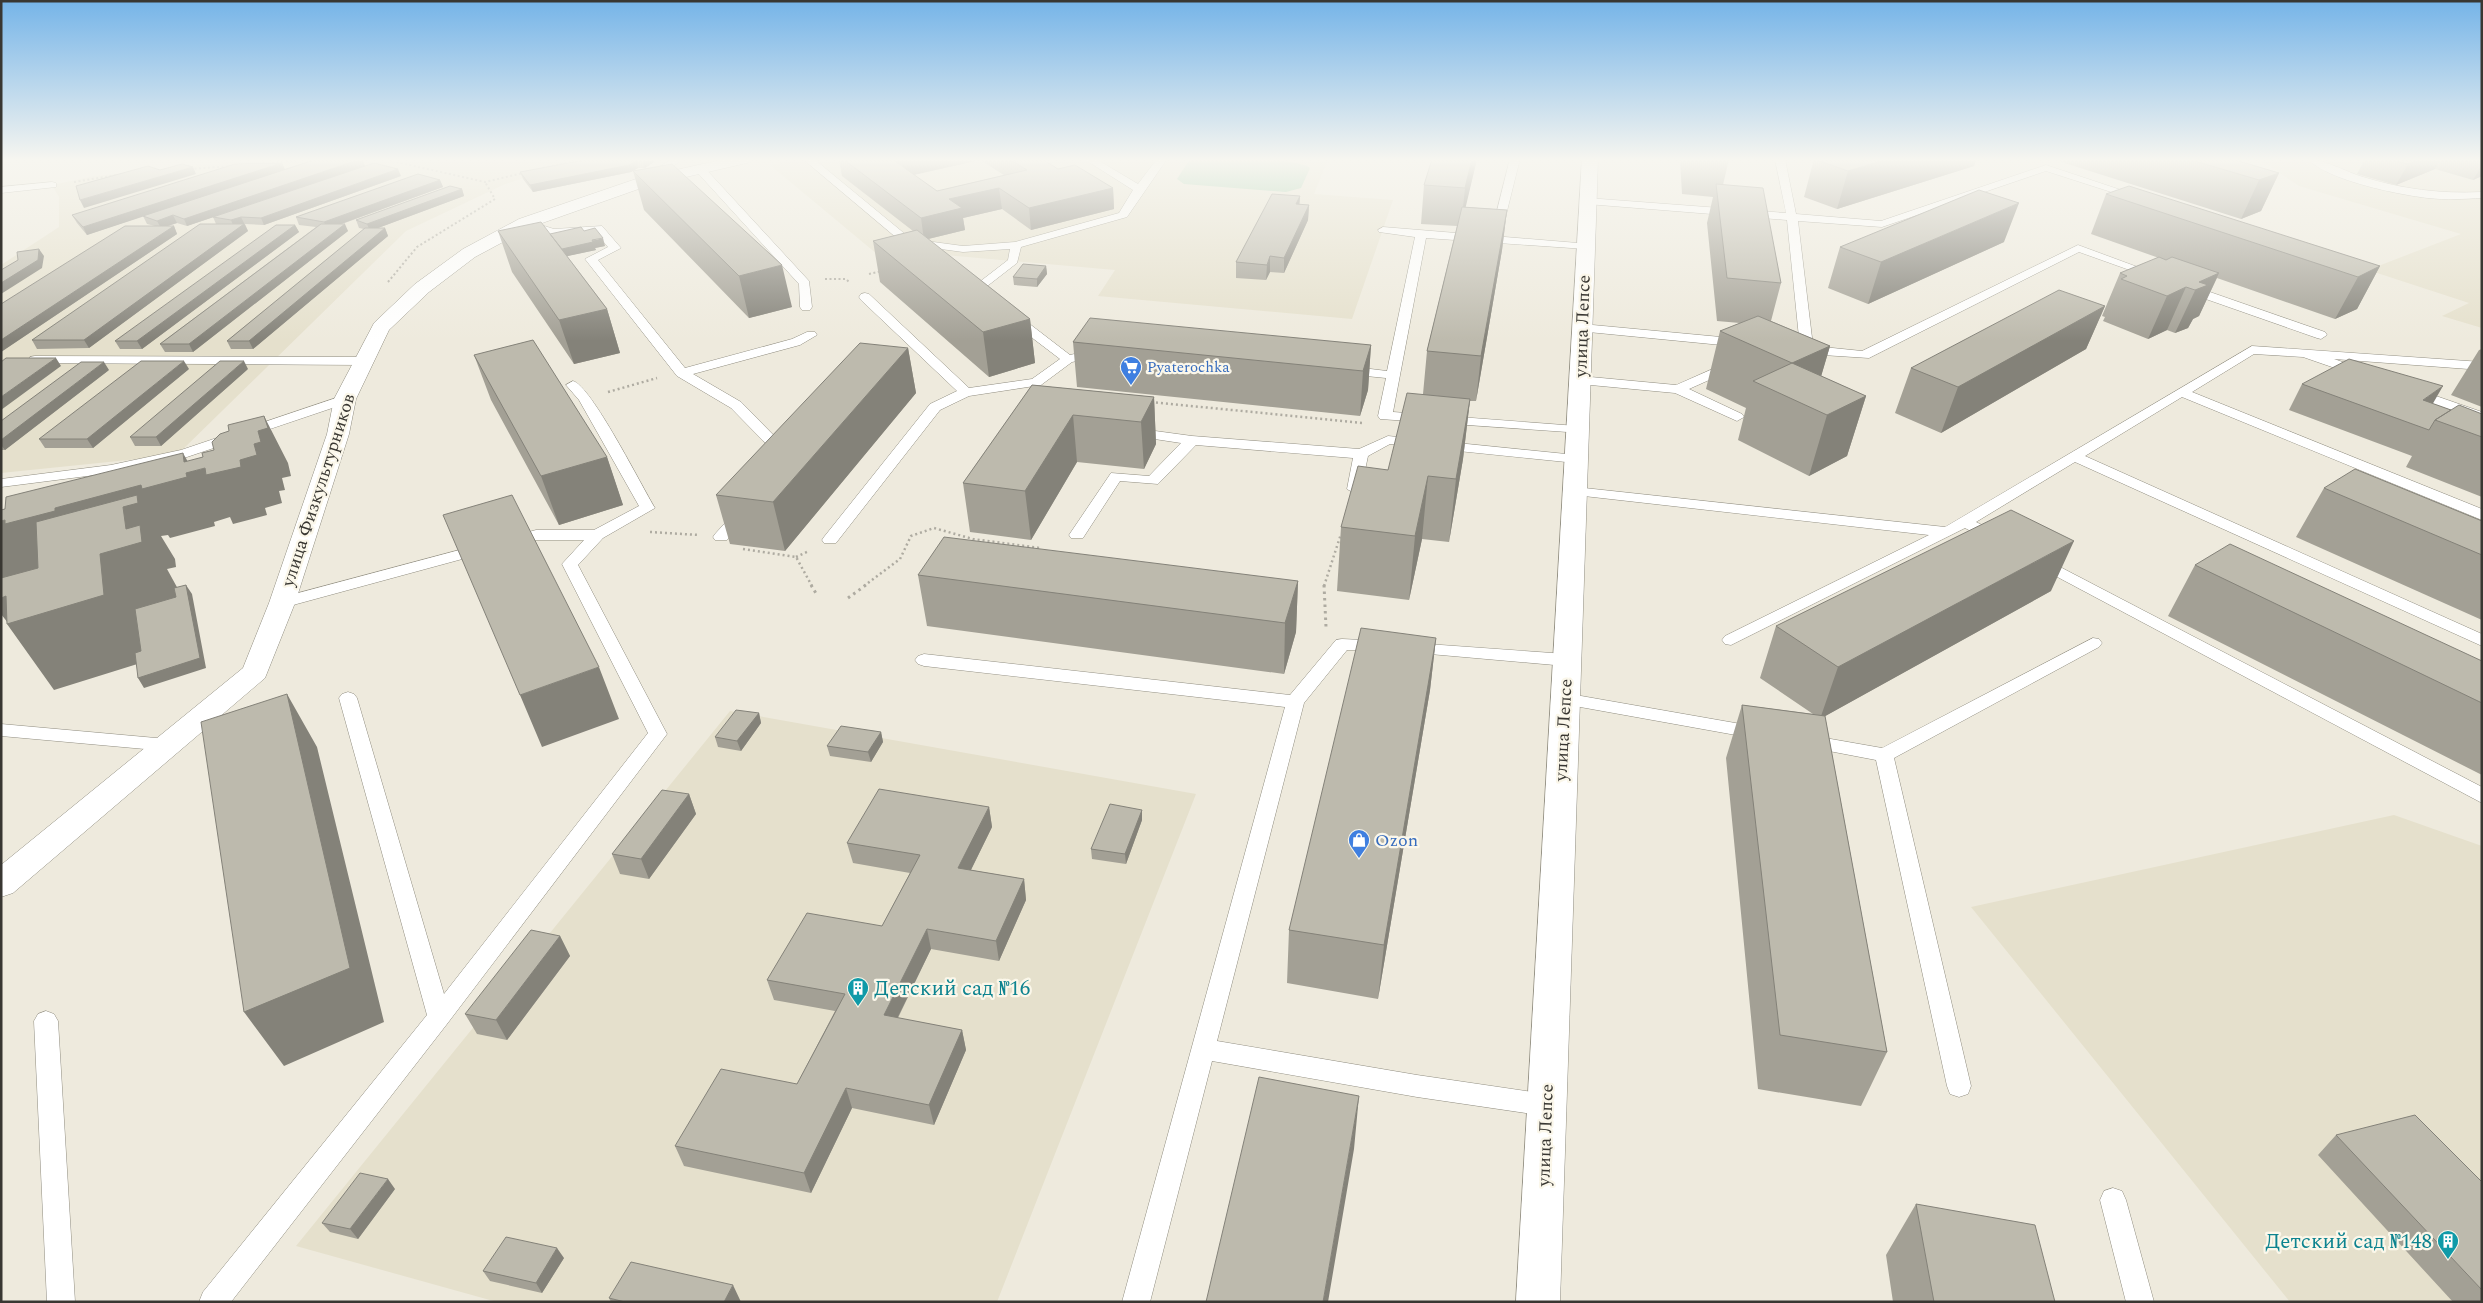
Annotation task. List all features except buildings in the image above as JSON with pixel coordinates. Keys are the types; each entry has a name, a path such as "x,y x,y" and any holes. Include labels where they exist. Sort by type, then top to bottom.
{"main road":[{"name":"улица Физкультурников","path":"1,884 255,672 282,603 338,434 345,399 381,326 422,288 469,254 534,220"},
{"name":"улица Лепсе","path":"1538,1302 1564,699 1576,491 1587,220"}],"lane":[{"path":"743,220 805,283 806,307"},
{"path":"881,220 908,242 962,249 1016,245 1106,220"},
{"path":"1495,239 1500,220"},
{"path":"1792,220 1807,350"},
{"path":"1807,220 1882,224 1894,220"},
{"path":"525,223 553,232 598,228 615,248 590,258 682,373 736,405 788,458 782,466"},
{"path":"1383,230 1586,246"},
{"path":"1421,234 1385,416 1577,430"},
{"path":"977,290 1013,261 1016,245"},
{"path":"1790,348 1864,356 2078,248 2321,336"},
{"path":"864,297 966,392"},
{"path":"1007,313 1068,360"},
{"path":"1582,328 1753,344"},
{"path":"682,373 796,342 811,335"},
{"path":"830,540 935,407 966,392 1036,382 1068,360 1112,349"},
{"path":"1731,640 1948,532 2252,350 2482,366"},
{"path":"2305,353 2370,377"},
{"path":"1678,389 1747,358"},
{"path":"18,360 364,361"},
{"path":"1334,369 1392,375"},
{"path":"1580,380 1678,389 1737,417"},
{"path":"1036,382 1050,388"},
{"path":"212,1302 439,1017 658,734 570,564 597,534 648,508 585,398 573,385"},
{"path":"2398,387 2482,417"},
{"path":"2181,392 2482,514"},
{"path":"1,483 111,469 184,454 345,399"},
{"path":"1123,430 1192,440 1361,454 1388,440 1576,459"},
{"path":"1077,535 1116,476 1154,480 1192,440"},
{"path":"1350,507 1361,454"},
{"path":"2076,457 2482,641"},
{"path":"1576,491 1948,532"},
{"path":"721,537 752,501"},
{"path":"1965,522 2009,545"},
{"path":"282,603 536,535 597,534"},
{"path":"2027,554 2482,796"},
{"path":"1564,699 1884,755 2093,643"},
{"path":"1136,1302 1295,702 1342,644 1477,652 1566,660"},
{"path":"924,660 1295,702"},
{"path":"348,698 439,1017"},
{"path":"1,730 167,746"},
{"path":"1884,755 1959,1086"},
{"path":"46,1021 61,1302"},
{"path":"1202,1049 1417,1086 1546,1105"},
{"path":"2113,1200 2140,1302"}],"path":[{"path":"864,276 890,270"},
{"path":"846,280 855,278"},
{"path":"585,398 649,380"},
{"path":"1145,401 1363,423 1385,416"},
{"path":"1327,620 1323,588 1350,507"},
{"path":"848,598 900,559 911,536 934,528 973,539 1040,548"},
{"path":"664,531 721,537 718,546 796,557 817,595"}],"shaded area":[{"path":"59,220 430,220 406,231 177,455 1,473 1,265 59,227"},
{"path":"836,220 1386,220 1352,319 1098,296 1115,270 911,252 883,259"},
{"path":"2413,220 2482,220 2482,328 2442,316 2469,303 2368,270 2461,234"},
{"path":"730,711 1196,794 997,1302 497,1302 296,1246"},
{"path":"2394,815 2482,846 2482,1302 2290,1302 1971,907"}],"place":[{"name":"Pyaterochka","path":"1131,386"},
{"name":"Ozon","path":"1359,859"},
{"name":"Детский сад №16","path":"858,1007"},
{"name":"Детский сад №148","path":"2448,1260"}]}
